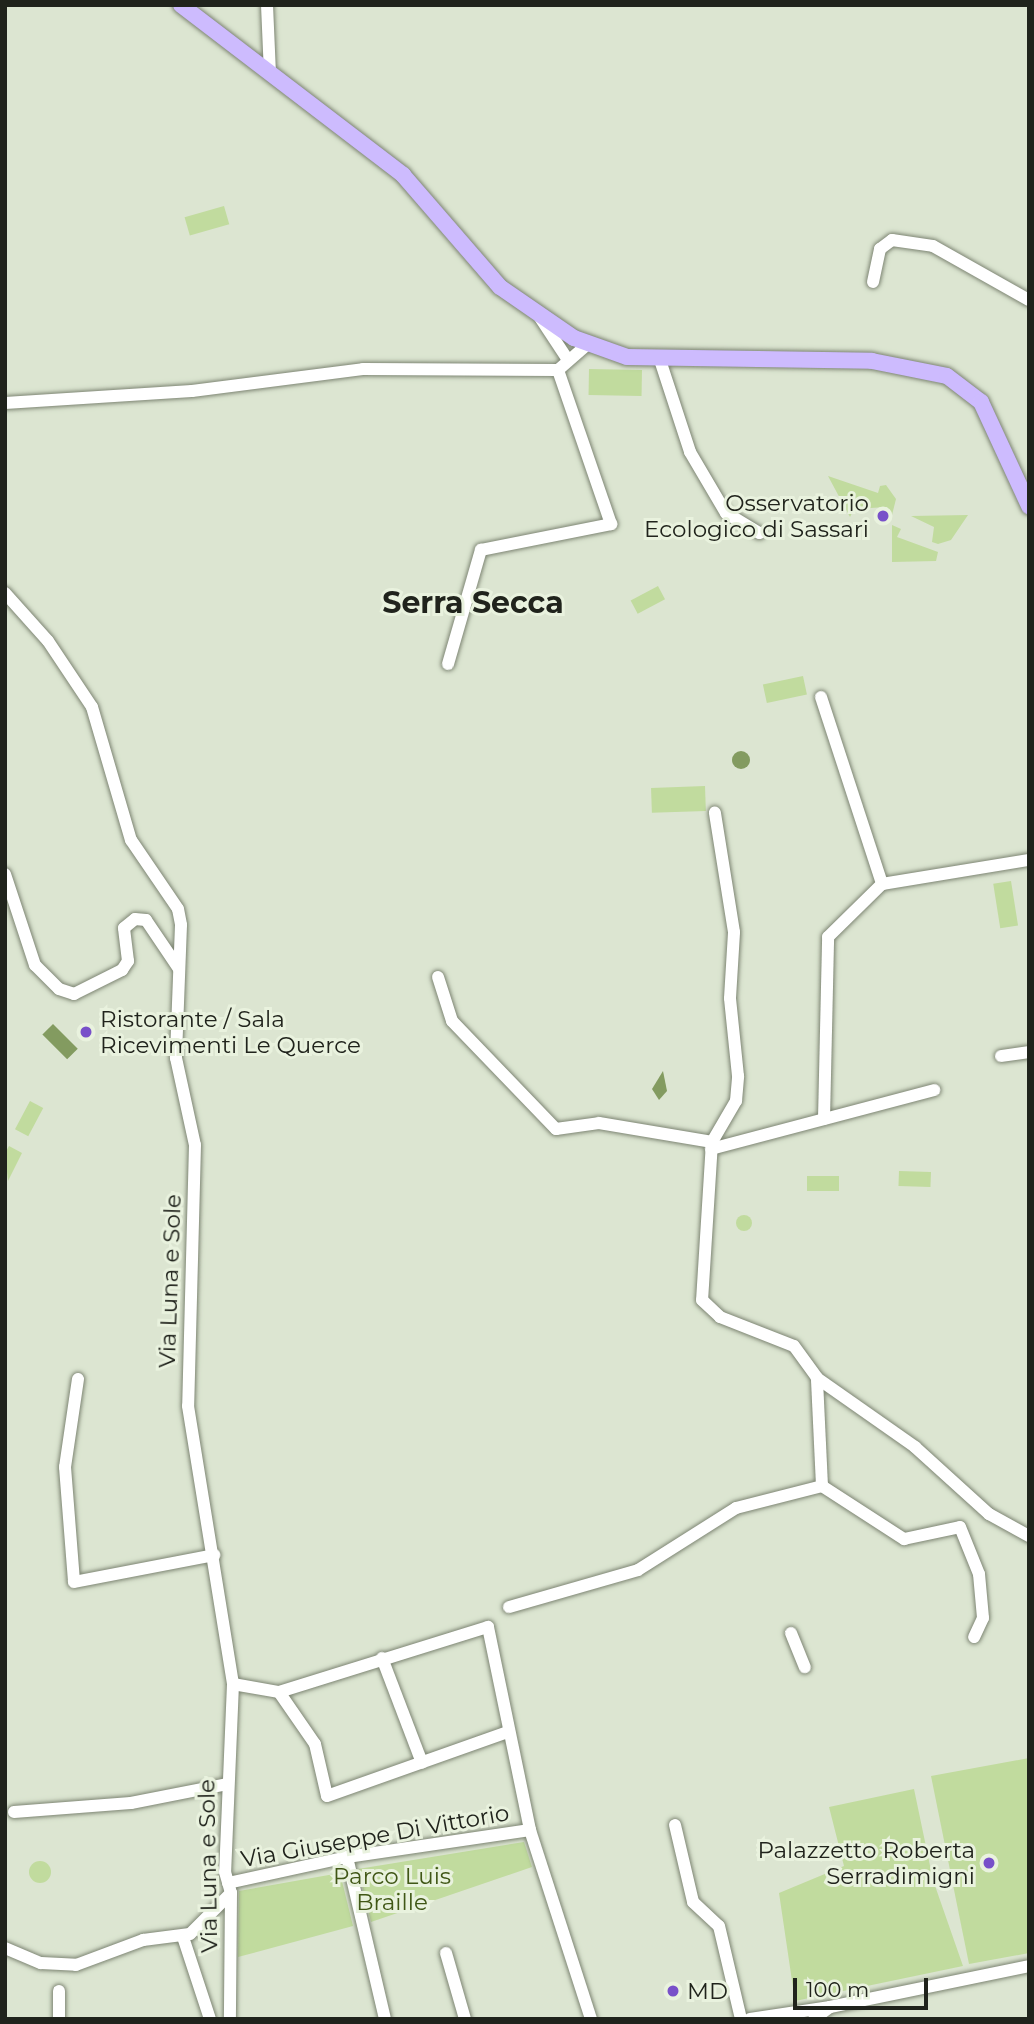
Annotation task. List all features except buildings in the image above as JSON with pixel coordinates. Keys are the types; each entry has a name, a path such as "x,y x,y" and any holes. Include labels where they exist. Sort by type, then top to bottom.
{"main road":[{"path":"181,5 403,175 500,287 581,341 660,360 872,361 947,376 981,402 1029,506"}],"street":[{"path":"267,5 270,74"},
{"path":"873,282 880,249 892,240 933,246 1029,300"},
{"path":"538,314 568,360"},
{"path":"5,403 192,391 363,369 558,370 581,341"},
{"path":"660,360 690,452 726,513 760,533"},
{"path":"447,664 481,550 611,524 558,370"},
{"name":"Via Luna e Sole","path":"5,593 48,641 92,707 131,840 178,909 176,1058 195,1144 188,1406 233,1684 228,1784 230,2019"},
{"path":"821,697 882,884"},
{"path":"715,813 734,932 730,998 738,1076 736,1101 711,1145 702,1300 720,1317 794,1346 817,1378 915,1447 989,1514 1029,1536"},
{"path":"824,1119 828,937 882,884 1029,860"},
{"path":"5,874 35,965 59,989 74,994 122,970 128,961 124,928 135,919 146,920 179,969"},
{"path":"439,977 452,1021 556,1129 599,1123 711,1145 934,1090"},
{"path":"1001,1056 1029,1052"},
{"path":"817,1378 822,1486"},
{"path":"79,1379 65,1467 74,1582 214,1555"},
{"path":"509,1607 638,1570 736,1508 822,1486 904,1539 960,1527 979,1574 983,1618 974,1637"},
{"path":"233,1684 279,1692 488,1626 530,1830 591,2019"},
{"path":"791,1633 805,1667"},
{"path":"382,1658 422,1763"},
{"path":"279,1692 315,1744 327,1796 508,1732"},
{"path":"14,1812 131,1803 228,1784"},
{"path":"675,1825 693,1902 719,1926 741,2019"},
{"name":"Via Giuseppe Di Vittorio","path":"230,1888 347,1857 530,1830"},
{"path":"347,1857 385,2019"},
{"path":"5,1948 41,1963 76,1965 143,1940 183,1937 230,1888"},
{"path":"183,1937 210,2019"},
{"path":"446,1953 465,2019"},
{"path":"750,2019 822,2014 1029,1966"},
{"path":"59,1991 59,2019"}],"green space":[{"path":"224,206 229,224 190,236 185,217"},
{"path":"589,369 642,370 642,396 589,395"},
{"path":"828,476 878,493 880,486 886,485 896,499 892,515 887,507 854,509 850,517"},
{"path":"968,515 951,540 938,544 932,542 934,527 911,516"},
{"path":"892,525 901,529 897,537 938,552 936,561 892,562"},
{"path":"658,586 665,599 638,614 631,601"},
{"path":"803,676 807,695 767,703 763,685"},
{"path":"705,786 706,811 652,813 651,788"},
{"path":"1011,881 1018,925 1000,928 993,884"},
{"path":"30,1101 43,1108 28,1136 15,1129"},
{"path":"9,1146 22,1153 8,1181 5,1153"},
{"path":"899,1171 931,1172 930,1187 898,1186"},
{"path":"807,1176 839,1176 839,1191 807,1191"},
{"path":"741,1215 747,1215 752,1223 750,1229 741,1231 736,1226 736,1220"},
{"name":"Palazzetto Roberta Serradimigni","path":"1029,1758 1029,1953 969,1964 931,1776"},
{"path":"914,1789 933,1880 963,1966 795,2001 779,1893 844,1866 829,1807"},
{"name":"Parco Luis Braille","path":"524,1842 532,1867 371,1922 358,1869"},
{"path":"40,1861 48,1864 51,1872 48,1880 40,1883 32,1880 29,1872 32,1864"},
{"name":"Parco Luis Braille","path":"340,1873 353,1926 238,1957 239,1891"}],"shaded area":[{"path":"741,751 747,754 750,760 747,766 741,769 735,766 732,760 735,754"},
{"path":"53,1024 78,1049 67,1059 42,1035"},
{"path":"663,1071 667,1091 659,1100 652,1089"}],"place":[{"name":"Osservatorio Ecologico di Sassari","path":"883,516"},
{"name":"Ristorante / Sala Ricevimenti Le Querce","path":"86,1032"},
{"name":"Palazzetto Roberta Serradimigni","path":"989,1863"},
{"name":"MD","path":"673,1991"}],"district":[{"name":"Serra Secca","path":"473,603"}]}
